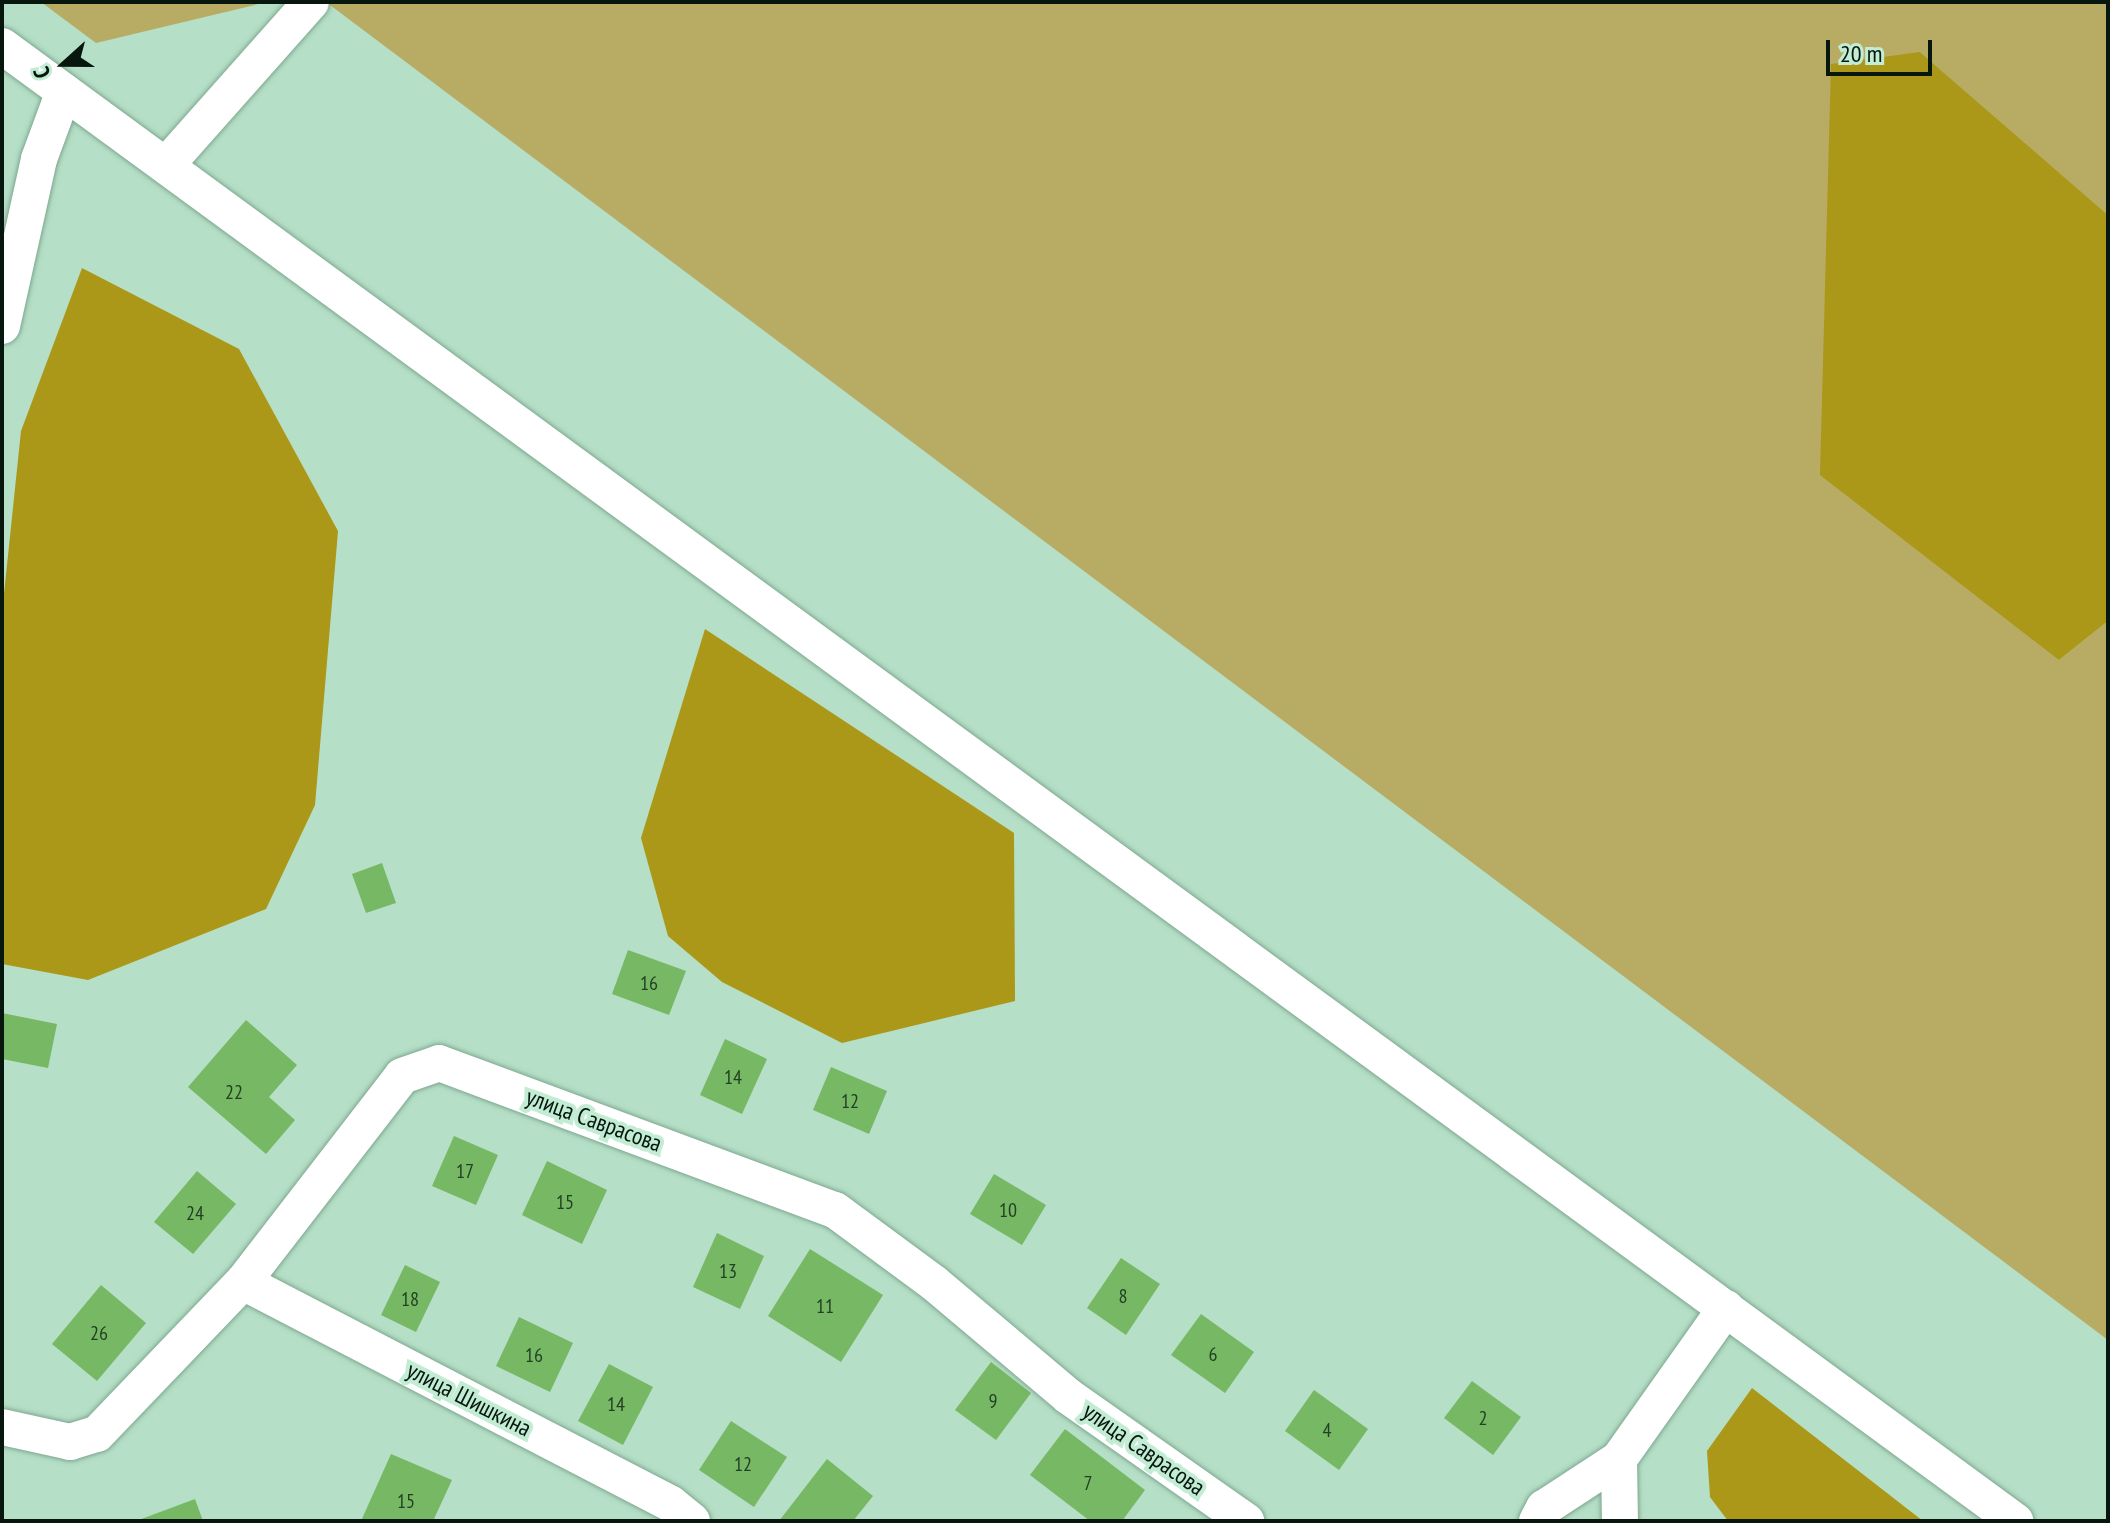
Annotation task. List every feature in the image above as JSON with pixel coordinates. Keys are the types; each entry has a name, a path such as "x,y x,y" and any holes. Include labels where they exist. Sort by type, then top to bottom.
{"street":[{"path":"168,163 311,2"},
{"path":"2,46 168,163 2015,1521"},
{"path":"2,326 39,159 64,91"},
{"name":"улица Саврасова","path":"2,1427 70,1442 97,1434 243,1282 402,1076 439,1063 835,1210 934,1283 1068,1396 1246,1521"},
{"name":"улица Шишкина","path":"243,1282 671,1504 692,1521"},
{"path":"1537,1521 1544,1508 1619,1459 1726,1308"},
{"path":"1619,1459 1620,1521"}],"shaded area":[{"path":"41,2 267,2 96,43"},
{"path":"326,2 2108,2 2108,215 1920,52 2059,660 2108,621 2108,1340"},
{"path":"1920,52 2108,215 2108,621 2059,660 1820,475 1831,64"},
{"path":"82,268 239,349 338,531 315,805 266,909 88,980 2,964 2,613 21,431"},
{"path":"705,629 1014,833 1015,1001 842,1043 722,982 668,936 641,838"},
{"path":"1752,1388 1923,1521 1728,1521 1710,1497 1707,1451"}],"building":[{"path":"382,863 396,903 366,913 352,874"},
{"path":"628,950 686,971 669,1015 612,994"},
{"path":"2,1013 57,1024 48,1068 2,1059"},
{"path":"246,1020 297,1065 269,1097 295,1120 266,1154 188,1087"},
{"path":"725,1039 767,1059 742,1114 700,1095"},
{"path":"831,1067 887,1091 869,1134 813,1110"},
{"path":"454,1136 498,1155 476,1205 432,1186"},
{"path":"547,1161 607,1190 582,1244 522,1215"},
{"path":"197,1171 236,1204 193,1254 154,1222"},
{"path":"994,1174 1046,1205 1022,1245 970,1214"},
{"path":"717,1233 764,1256 740,1309 693,1287"},
{"path":"810,1249 883,1295 841,1362 768,1316"},
{"path":"1121,1258 1160,1284 1126,1335 1087,1308"},
{"path":"405,1265 440,1282 416,1332 381,1315"},
{"path":"101,1285 146,1323 97,1381 52,1344"},
{"path":"1201,1314 1254,1352 1225,1393 1171,1355"},
{"path":"519,1317 573,1343 550,1392 496,1366"},
{"path":"991,1362 1031,1393 996,1440 955,1410"},
{"path":"609,1364 653,1387 623,1445 578,1421"},
{"path":"1472,1381 1521,1417 1493,1455 1444,1418"},
{"path":"1314,1390 1368,1429 1339,1470 1285,1431"},
{"path":"731,1421 787,1457 754,1507 699,1470"},
{"path":"1065,1429 1145,1490 1122,1521 1090,1521 1030,1475"},
{"path":"391,1454 452,1480 433,1521 361,1521"},
{"path":"827,1459 873,1496 853,1521 779,1521"},
{"path":"195,1499 203,1521 136,1521"}]}
